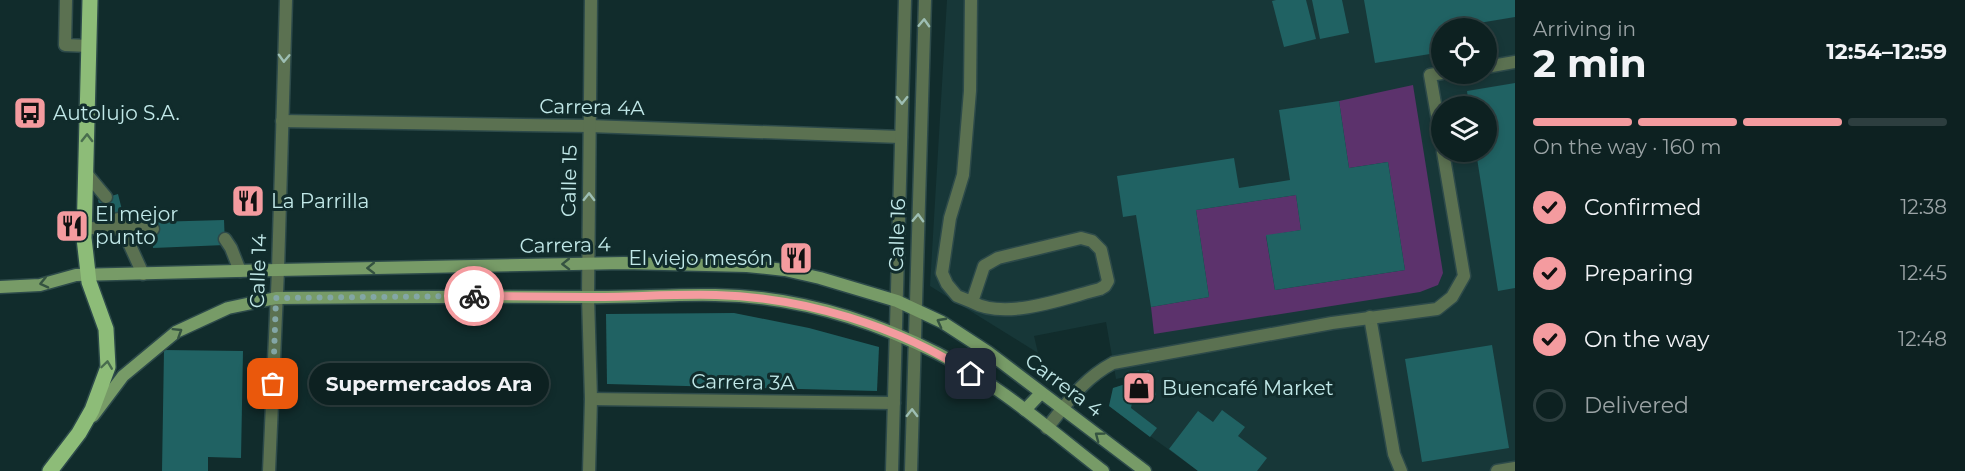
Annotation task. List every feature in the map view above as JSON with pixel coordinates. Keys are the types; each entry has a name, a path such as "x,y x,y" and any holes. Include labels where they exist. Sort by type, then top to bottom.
{"main road":[{"path":"79,433 92,410 108,367 106,329 88,274 84,233 90,0"},
{"name":"Carrera 4","path":"0,287 39,285 88,274 588,264 747,266 785,270 897,301 942,322 964,335 1145,471"},
{"path":"50,471 123,376 176,332 228,308 276,298 716,295 796,304 838,314 914,343 959,365 1025,410 1103,471"},
{"path":"1025,410 1041,393"}],"street":[{"path":"66,0 65,45 89,46"},
{"name":"Calle 14","path":"269,471 286,0"},
{"name":"Calle 15","path":"589,471 591,399 588,264 591,0"},
{"name":"Calle 16","path":"892,471 906,0"},
{"name":"Calle 16","path":"911,471 914,309 925,0"},
{"path":"971,0 970,91 963,176 950,218 942,273 947,284 957,296 981,307 1012,311 1100,289 1107,281 1101,250 1092,241 1081,238 998,258 984,266 972,302"},
{"path":"1497,65 1515,62"},
{"name":"Carrera 4A","path":"282,121 589,126 901,137"},
{"path":"1047,428 1094,373 1113,363 1370,317 1437,309 1452,297 1464,276 1445,162"},
{"path":"86,172 106,197"},
{"path":"121,224 143,274"},
{"path":"84,233 121,224 153,229"},
{"path":"225,239 240,271"},
{"path":"1370,317 1394,454 1401,471"},
{"name":"Carrera 3A","path":"591,399 894,403"},
{"path":"1497,471 1515,468"}],"shaded area":[{"path":"947,0 1515,0 1515,471 1198,471 1109,406 1113,388 1132,382 1130,376 1116,379 1106,322 1034,336 1038,353 930,286"},
{"path":"1413,85 1443,273 1438,285 1420,292 1154,334 1151,307 1209,297 1196,210 1296,195 1301,230 1266,236 1275,290 1405,270 1388,162 1349,168 1339,101"}],"building":[{"path":"1306,0 1316,39 1284,47 1272,1"},
{"path":"1312,0 1342,0 1349,33 1320,39"},
{"path":"1364,0 1515,0 1515,17 1497,20 1497,18 1431,18 1431,54 1375,63"},
{"path":"1515,83 1515,288 1498,291 1478,162 1497,162 1497,96 1468,96 1467,91"},
{"path":"1339,101 1349,168 1388,162 1405,270 1275,290 1266,235 1301,230 1296,195 1196,210 1209,297 1151,307 1136,215 1123,217 1117,176 1234,158 1239,188 1290,180 1279,110"},
{"path":"118,194 124,218 104,223 98,200"},
{"path":"224,220 225,245 153,248 153,222"},
{"path":"734,313 809,328 879,347 877,391 607,384 606,314"},
{"path":"1492,345 1509,448 1422,462 1405,359"},
{"path":"164,350 243,351 241,458 208,457 208,471 162,471"},
{"path":"1149,370 1156,395 1132,402 1131,408 1157,428 1150,437 1109,406 1113,388 1132,382 1130,376"},
{"path":"1222,410 1245,427 1238,436 1267,458 1257,471 1198,471 1169,449 1198,411 1213,422"}],"way so far":[{"path":"273,384 276,298 474,296"}],"place":[{"name":"Autolujo S.A.","path":"30,113"},
{"name":"La Parrilla","path":"248,201"},
{"name":"El mejor punto","path":"72,226"},
{"name":"El viejo mesón","path":"796,258"},
{"name":"Supermercados Ara","path":"273,384"},
{"name":"Buencafé Market","path":"1139,388"}],"route":[{"path":"474,296 716,295 796,304 838,314 896,335 937,353 971,374"}]}
